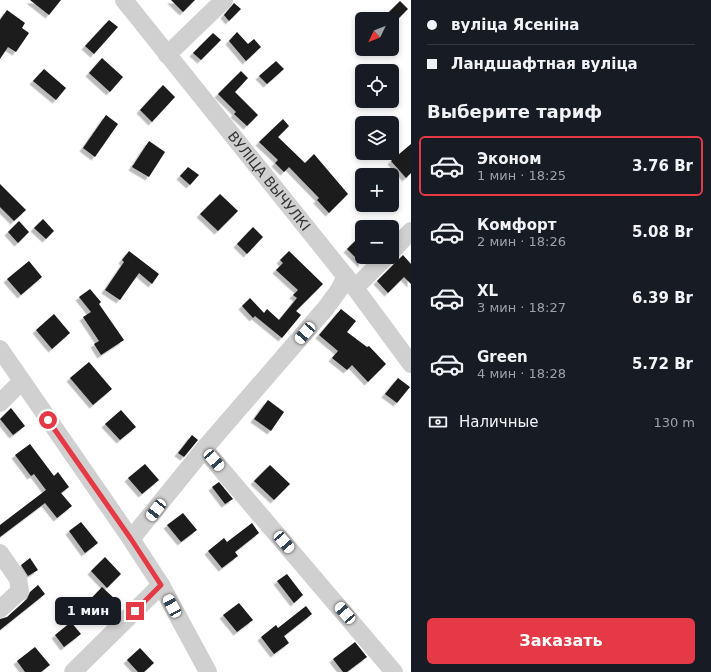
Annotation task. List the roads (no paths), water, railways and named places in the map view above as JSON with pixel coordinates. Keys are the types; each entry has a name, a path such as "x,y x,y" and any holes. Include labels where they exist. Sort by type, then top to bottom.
{"street":[{"name":"ВУЛІЦА ВЫЧУЛКІ","path":"124,0 351,282 411,364"},
{"path":"167,55 224,0"},
{"path":"399,243 411,231"},
{"path":"131,539 204,449 326,310 339,290 376,264"},
{"path":"0,349 21,382 131,539 161,585 208,672"},
{"path":"0,402 21,382"},
{"path":"204,449 365,636 394,672"},
{"path":"0,553 18,579 20,591 0,609"},
{"path":"73,672 161,585"}]}
